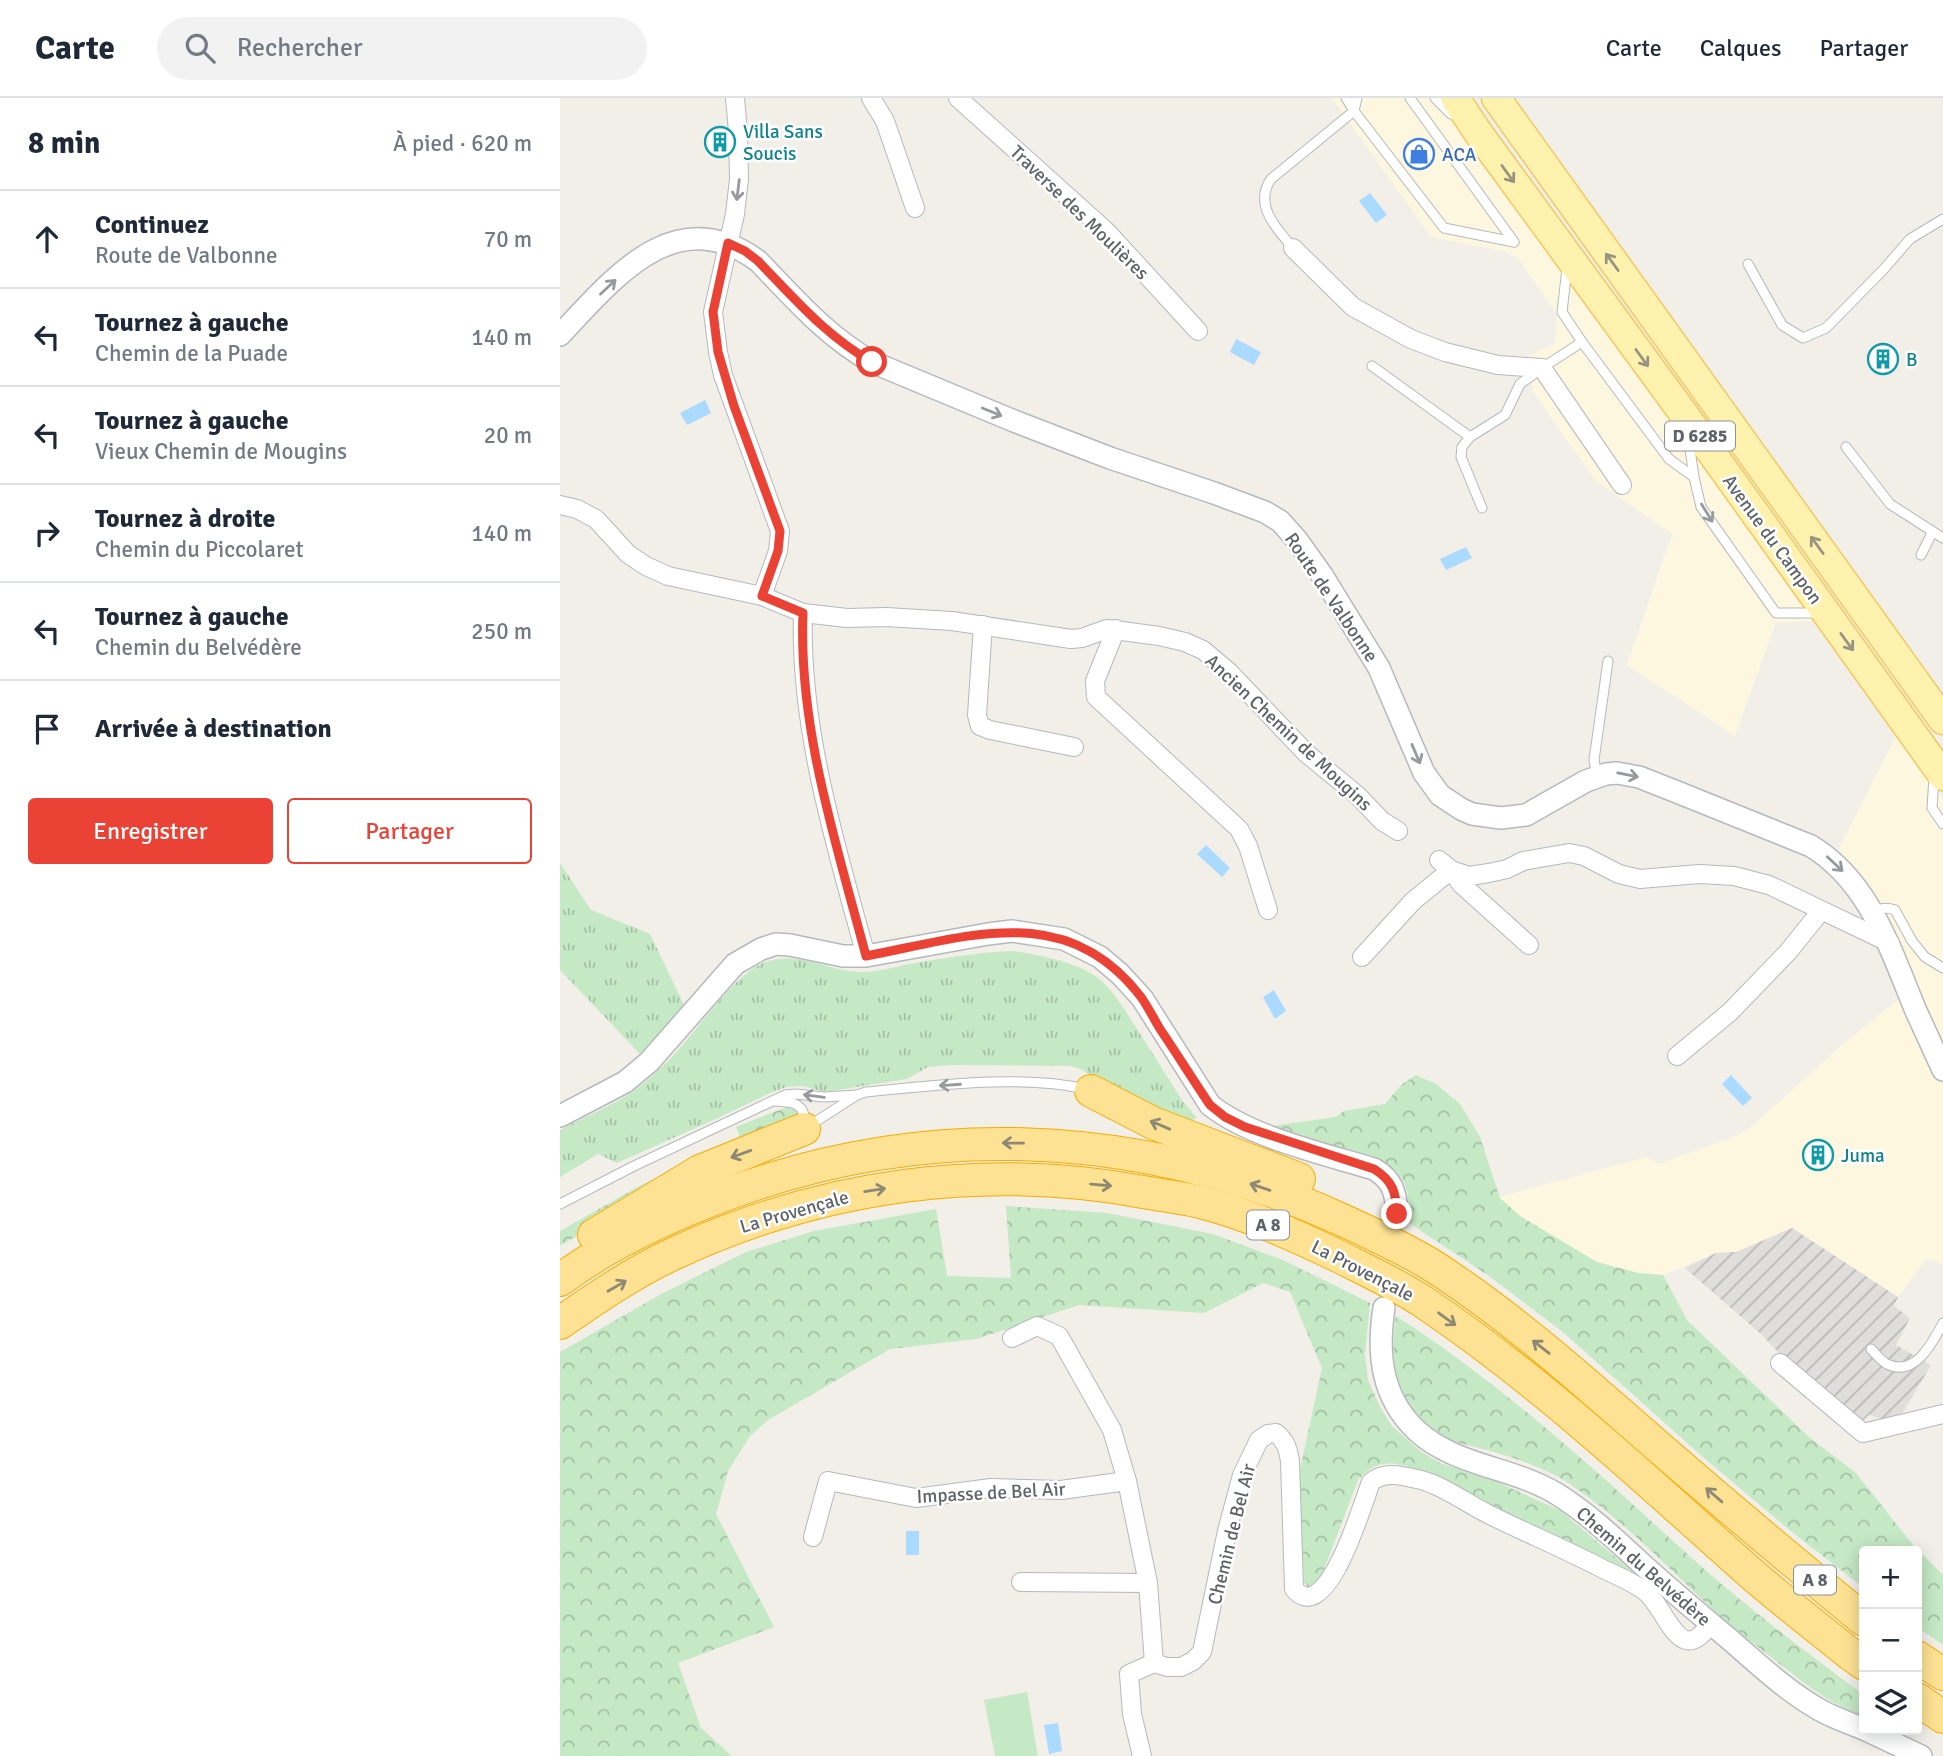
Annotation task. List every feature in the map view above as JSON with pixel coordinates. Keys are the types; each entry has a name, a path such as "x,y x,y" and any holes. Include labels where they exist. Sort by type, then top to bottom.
{"highway":[{"path":"1091,1091 1153,1122 1283,1172 1335,1196 1370,1218 1429,1264"},
{"path":"560,1258 700,1171 804,1129"},
{"name":"La Provençale","path":"560,1280 576,1268 661,1220 761,1181 816,1166 886,1152 933,1146 1021,1143 1112,1151 1173,1162 1299,1200 1429,1264 1475,1294 1558,1360 1859,1616"},
{"name":"La Provençale","path":"560,1323 608,1291 671,1255 766,1217 847,1194 967,1179 1020,1179 1113,1186 1200,1202 1295,1236 1372,1273 1420,1300 1536,1387 1652,1484 1739,1563 1859,1660"},
{"path":"1922,1660 1943,1674"},
{"path":"1922,1702 1943,1717"}],"main road":[{"name":"Avenue du Campon","path":"1455,98 1939,770"},
{"name":"Avenue du Campon","path":"1496,98 1943,720"}],"street":[{"path":"735,98 739,179 735,214 713,312 718,352 734,406 780,531 778,551 762,596"},
{"path":"871,98 885,121 915,208"},
{"name":"Traverse des Moulières","path":"958,98 1107,232 1198,331"},
{"name":"Route de Valbonne","path":"560,335 600,293 645,255 678,241 696,238 728,243 758,261 828,332 853,352 872,362 1110,458 1214,492 1265,512 1280,522 1297,540 1322,575 1372,656 1390,691 1424,773 1440,795 1472,814 1514,818 1526,815 1597,776 1617,773 1639,778 1811,846 1842,869 1872,912 1890,943 1916,1011 1943,1070"},
{"path":"1293,248 1353,307 1411,339 1445,352 1498,365 1542,368 1622,485"},
{"name":"Ancien Chemin de Mougins","path":"560,505 577,509 596,519 628,554 668,576 762,596 803,613 847,618 920,618 1071,639 1116,629 1185,642 1209,655 1229,672 1306,753 1357,795 1382,821 1398,831"},
{"path":"803,613 807,694 821,785 866,956"},
{"path":"984,625 977,715 980,726 1074,747"},
{"path":"1116,629 1095,681 1096,696 1239,829 1248,846 1268,910"},
{"path":"1445,865 1469,876 1507,869 1523,861 1560,854 1578,854 1619,874 1640,879 1699,874 1734,876 1769,885 1890,943"},
{"path":"1445,865 1461,884 1529,945"},
{"path":"1362,957 1445,865"},
{"path":"1677,1056 1730,1012 1788,952 1821,912"},
{"path":"560,1116 625,1082 649,1062 735,964 761,948 776,944 790,945 844,956 866,956 1012,932 1064,939 1100,957 1142,998 1210,1105 1225,1117 1245,1127 1374,1169 1385,1175 1392,1186 1397,1214"},
{"name":"Chemin du Belvédère","path":"1384,1308 1380,1346 1382,1366 1389,1389 1401,1412 1417,1430 1449,1452 1510,1472 1558,1494 1591,1517 1779,1682 1821,1711 1859,1727"},
{"path":"1012,1338 1037,1326 1059,1336 1112,1430 1128,1481 1149,1583 1154,1663 1129,1674 1132,1713 1142,1756"},
{"path":"1780,1363 1863,1433 1943,1414"},
{"name":"Chemin de Bel Air","path":"1154,1663 1181,1667 1202,1652 1227,1531 1242,1475 1259,1440 1268,1434 1276,1433 1287,1447 1290,1461 1294,1590 1299,1596 1314,1597 1332,1578 1349,1542 1371,1482 1377,1476 1385,1474 1425,1481 1630,1582 1653,1599 1682,1639 1694,1640 1711,1624"},
{"name":"Impasse de Bel Air","path":"813,1537 828,1481 916,1498 991,1489 1061,1490 1128,1481"},
{"path":"1021,1583 1149,1583"},
{"name":"Chemin du Belvédère","path":"1878,1735 1922,1756"}],"lane":[{"path":"1346,98 1444,228 1514,243 1410,98"},
{"path":"1293,248 1269,216 1265,198 1267,184 1354,111 1357,98"},
{"path":"1435,98 1457,119 1479,134"},
{"path":"1748,264 1782,325 1803,338 1826,328 1910,239 1943,219"},
{"path":"1569,258 1562,312 1669,459 1694,477"},
{"path":"1482,508 1461,457 1462,447 1470,438 1505,415 1520,384 1582,342"},
{"path":"1372,366 1470,438"},
{"path":"1686,417 1701,507 1776,613 1826,613"},
{"path":"1846,447 1890,504 1943,538"},
{"path":"1921,555 1932,533"},
{"path":"1597,776 1594,760 1608,661"},
{"path":"1939,770 1932,808 1943,824"},
{"path":"1872,912 1888,907 1895,910 1912,941 1926,957 1943,968"},
{"path":"560,1204 785,1095 857,1095 981,1083 1051,1084 1091,1091"},
{"path":"804,1129 857,1095"},
{"path":"773,1101 799,1106 805,1117 804,1129"},
{"path":"1871,1349 1886,1364 1900,1368 1917,1360 1929,1348 1943,1323"}],"shaded area":[{"path":"1332,98 1444,98 1812,621 1776,622 1735,736 1627,665 1672,534 1595,480 1534,393 1527,356 1555,344 1557,315 1518,258 1503,251 1431,237"},
{"path":"1898,732 1943,798 1943,1264 1926,1259 1898,1297 1792,1228 1736,1252 1716,1253 1663,1275 1638,1273 1597,1263 1520,1216 1499,1197 1647,1157 1659,1164 1749,1129 1842,1045 1900,998 1867,908 1839,848"},
{"path":"1792,1228 1898,1297 1894,1306 1910,1318 1896,1345 1931,1365 1899,1419 1888,1423 1869,1415 1860,1423 1796,1372 1762,1335 1685,1268 1716,1253 1736,1252"}],"green space":[{"path":"560,863 591,910 650,934 684,1005 640,1054 560,970"},
{"path":"1015,951 1069,963 1102,981 1123,1007 1182,1100 1197,1118 1183,1124 1092,1082 1088,1074 1070,1066 949,1065 928,1067 907,1079 825,1092 803,1086 786,1087 617,1163 598,1154 560,1177 560,1130 618,1101 642,1084 678,1051 738,981 763,963 776,959 801,960 849,971 868,972 962,956"},
{"path":"1416,1075 1436,1084 1460,1104 1480,1137 1500,1198 1520,1216 1597,1262 1638,1273 1663,1275 1687,1320 1810,1438 1856,1473 1914,1546 1859,1546 1859,1584 1704,1458 1564,1333 1489,1276 1409,1223 1404,1182 1385,1162 1273,1126 1335,1117 1344,1111 1385,1104 1401,1085"},
{"path":"787,1107 797,1111 799,1117 667,1182 560,1246 560,1231 641,1185 741,1140 736,1127"},
{"path":"1006,1206 1107,1213 1213,1234 1283,1260 1370,1303 1365,1355 1368,1380 1392,1426 1420,1451 1440,1463 1495,1481 1561,1511 1633,1572 1431,1475 1395,1464 1384,1464 1366,1472 1358,1480 1319,1583 1314,1588 1308,1587 1304,1582 1299,1474 1322,1368 1290,1292 1263,1283 1204,1313 1079,1305 976,1339 890,1349 768,1420 750,1436 728,1471 716,1514 774,1627 678,1663 701,1728 732,1756 560,1756 560,1352 663,1293 746,1252 814,1231 936,1209 947,1276 1011,1278"},
{"path":"1396,1316 1454,1356 1538,1421 1725,1587 1859,1691 1859,1714 1815,1691 1746,1637 1629,1531 1570,1484 1530,1464 1454,1441 1432,1429 1415,1412 1401,1387 1394,1360"},
{"path":"1922,1554 1943,1575 1943,1645 1922,1630"},
{"path":"1027,1692 1038,1756 995,1756 984,1700"}],"water":[{"path":"1370,193 1387,215 1376,223 1359,201"},
{"path":"1236,339 1261,352 1254,365 1230,352"},
{"path":"705,400 711,413 687,425 680,413"},
{"path":"1466,547 1472,558 1446,570 1440,559"},
{"path":"1206,845 1230,868 1222,877 1197,854"},
{"path":"1274,990 1286,1011 1275,1019 1263,997"},
{"path":"1731,1075 1752,1098 1743,1106 1722,1084"},
{"path":"906,1531 919,1531 919,1555 906,1555"},
{"path":"1058,1723 1062,1751 1049,1754 1044,1725"}],"place":[{"name":"Villa Sans Soucis","path":"720,142"},
{"name":"ACA","path":"1419,154"},
{"name":"B","path":"1883,359"},
{"name":"Juma","path":"1818,1155"}],"route":[{"path":"872,362 839,342 758,261 728,243 714,301 713,325 723,375 780,531 778,551 762,596 803,613 807,694 821,785 866,956 1012,932 1064,939 1081,946 1100,957 1120,974 1142,998 1210,1105 1225,1117 1245,1127 1374,1169 1385,1175 1392,1186 1397,1214"}]}
